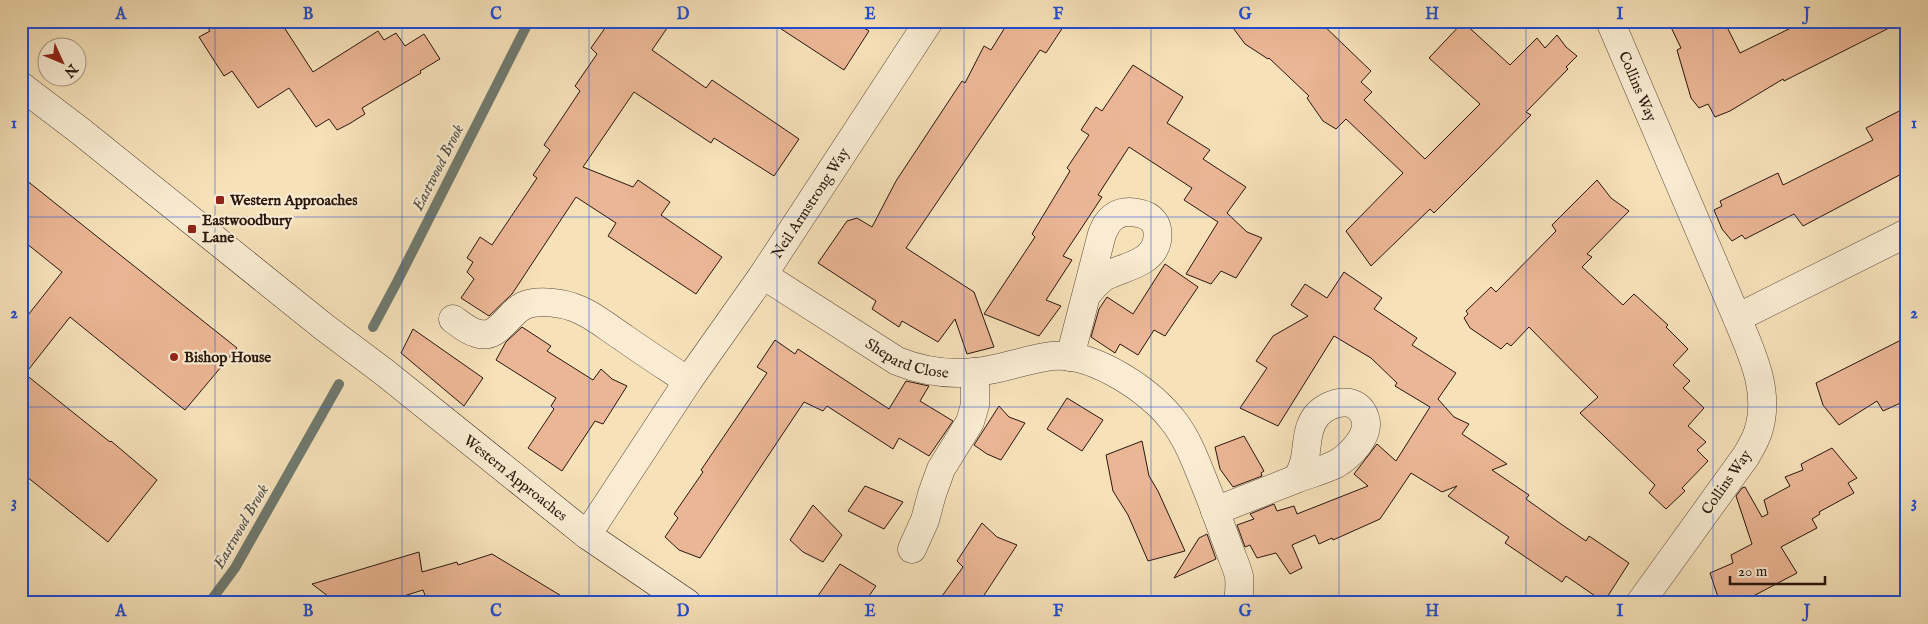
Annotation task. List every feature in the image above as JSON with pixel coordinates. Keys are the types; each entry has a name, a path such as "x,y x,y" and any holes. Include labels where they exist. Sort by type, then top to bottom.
{"street":[{"name":"Neil Armstrong Way","path":"587,535 688,381 763,275 929,21"},
{"name":"Collins Way","path":"1610,21 1754,358 1762,388 1763,410 1758,433 1746,456 1640,603"},
{"name":"Western Approaches","path":"21,86 87,136 587,535 687,603"},
{"path":"1737,318 1907,233"},
{"name":"Shepard Close","path":"763,275 897,360 916,368 943,374 976,372 1054,356 1070,357 1092,363 1112,372 1144,393 1160,406 1186,440 1215,510 1239,576 1238,603"},
{"path":"1070,357 1088,293"},
{"path":"453,319 474,333 482,335 493,332 503,325 522,306 532,303 549,302 562,304 587,313 688,381"},
{"path":"912,549 925,520 941,469 970,422 975,405 976,372"},
{"path":"1215,510 1296,478"}],"building":[{"path":"203,21 280,21 313,72 378,31 384,40 396,33 405,46 424,34 440,59 420,71 421,73 362,108 365,114 349,124 337,130 329,119 316,127 289,88 258,108 232,71 224,76 199,37 210,31"},
{"path":"610,21 672,21 652,50 706,88 712,80 799,139 774,176 714,138 711,143 634,92 583,167 633,187 638,180 670,202 661,215 722,257 696,294 608,236 616,223 576,197 512,294 489,316 461,298 474,279 467,272 473,262 467,258 480,237 492,245 537,178 533,175 550,150 544,145 580,91 575,86 597,54 591,48"},
{"path":"769,21 853,21 869,31 844,70"},
{"path":"1009,21 1067,21 1046,53 1040,50 906,248 974,292 994,347 967,354 955,319 938,342 902,321 899,327 872,309 876,301 818,263 847,221 857,218 872,227 896,181 962,81 965,83 984,46 991,50"},
{"path":"1228,21 1319,21 1371,71 1361,82 1372,92 1364,100 1425,159 1480,104 1429,58 1463,22 1510,65 1537,38 1545,48 1557,35 1566,47 1577,56 1566,67 1568,69 1526,112 1531,115 1482,165 1434,213 1430,209 1371,266 1346,231 1403,173 1346,119 1336,129 1323,121 1307,98 1309,96 1269,58 1245,44"},
{"path":"1668,21 1724,21 1740,53 1805,21 1903,21 1784,81 1783,79 1730,111 1715,117 1708,104 1699,108 1691,98 1677,50 1681,48"},
{"path":"1133,65 1183,97 1167,123 1210,150 1203,159 1246,187 1227,213 1247,232 1262,238 1236,278 1221,271 1211,284 1186,274 1218,222 1184,200 1192,188 1129,147 1098,195 1102,197 1063,256 1072,260 1046,300 1061,306 1039,336 984,314 1035,237 1032,234 1070,171 1067,168 1089,135 1081,130 1096,107 1102,111"},
{"path":"1907,107 1907,171 1803,226 1794,214 1745,239 1742,235 1732,241 1722,229 1714,210 1722,206 1720,201 1778,173 1783,185 1873,140 1866,128"},
{"name":"Bishop House","path":"21,176 237,348 185,410 70,317 25,374 111,441 157,480 108,542 21,472 21,324 62,272 21,239"},
{"path":"1597,180 1611,198 1629,211 1587,254 1592,257 1582,267 1623,305 1634,294 1668,325 1666,327 1688,349 1673,365 1690,381 1683,388 1704,408 1688,426 1706,442 1697,450 1708,461 1682,488 1685,491 1666,509 1649,493 1655,485 1580,413 1598,397 1529,327 1511,346 1507,343 1501,349 1470,328 1464,318 1468,314 1466,311 1491,287 1496,292 1556,231 1552,225"},
{"path":"1165,264 1198,287 1165,336 1154,330 1138,355 1120,344 1115,353 1091,337 1099,309 1107,297 1133,314"},
{"path":"1344,272 1382,298 1374,309 1417,338 1412,345 1456,373 1438,399 1454,417 1469,424 1462,434 1507,464 1492,470 1529,495 1526,499 1586,541 1589,536 1629,563 1604,602 1566,576 1562,582 1505,543 1509,537 1448,496 1457,486 1442,492 1411,473 1380,519 1333,540 1332,538 1319,544 1315,535 1292,545 1302,568 1290,574 1276,553 1257,558 1250,545 1245,547 1237,525 1254,519 1250,514 1274,504 1277,511 1294,506 1297,514 1368,486 1354,474 1377,444 1396,461 1430,407 1395,386 1397,383 1371,358 1334,336 1278,426 1240,408 1267,368 1256,361 1273,336 1308,316 1291,305 1305,284 1327,298"},
{"path":"522,327 551,346 547,351 593,380 601,369 612,379 627,386 603,424 595,421 562,471 528,448 554,409 551,406 556,398 496,360 506,342"},
{"path":"413,329 483,378 464,406 401,353"},
{"path":"1907,337 1907,400 1883,411 1877,401 1839,425 1823,405 1816,383"},
{"path":"775,340 795,354 798,349 889,409 906,381 929,386 920,401 953,421 929,456 899,438 893,449 827,406 823,411 804,402 700,558 679,550 665,537 678,518 674,514 703,472 701,470 767,373 757,367"},
{"path":"1067,398 1103,420 1082,451 1047,429"},
{"path":"999,406 1009,417 1025,423 1001,460 987,454 974,445"},
{"path":"1244,436 1264,471 1261,473 1262,476 1233,487 1220,469 1215,447"},
{"path":"1142,441 1149,476 1158,491 1185,551 1148,561 1128,515 1113,491 1106,455"},
{"path":"1832,448 1857,478 1848,483 1854,493 1819,512 1820,514 1812,519 1817,528 1781,547 1797,573 1740,603 1720,603 1710,573 1733,563 1731,555 1752,544 1736,496 1745,487 1762,517 1768,514 1764,500 1790,486 1785,477 1803,470 1801,464"},
{"path":"865,486 903,502 884,529 848,511"},
{"path":"813,505 842,535 823,562 803,552 790,540"},
{"path":"982,523 997,537 1017,545 979,603 937,603 963,567 957,561"},
{"path":"1207,534 1216,559 1174,578 1199,538"},
{"path":"419,552 422,572 457,562 458,565 492,554 573,603 428,603 423,590 381,603 337,603 312,584"},
{"path":"840,564 876,586 864,603 813,603"}],"waterway":[{"name":"Eastwood Brook","path":"373,327 529,21"},
{"name":"Eastwood Brook","path":"209,603 235,568 339,384"}],"place":[{"name":"Western Approaches","path":"220,200"},
{"name":"Eastwoodbury Lane","path":"192,229"},
{"name":"Bishop House","path":"174,357"}]}
